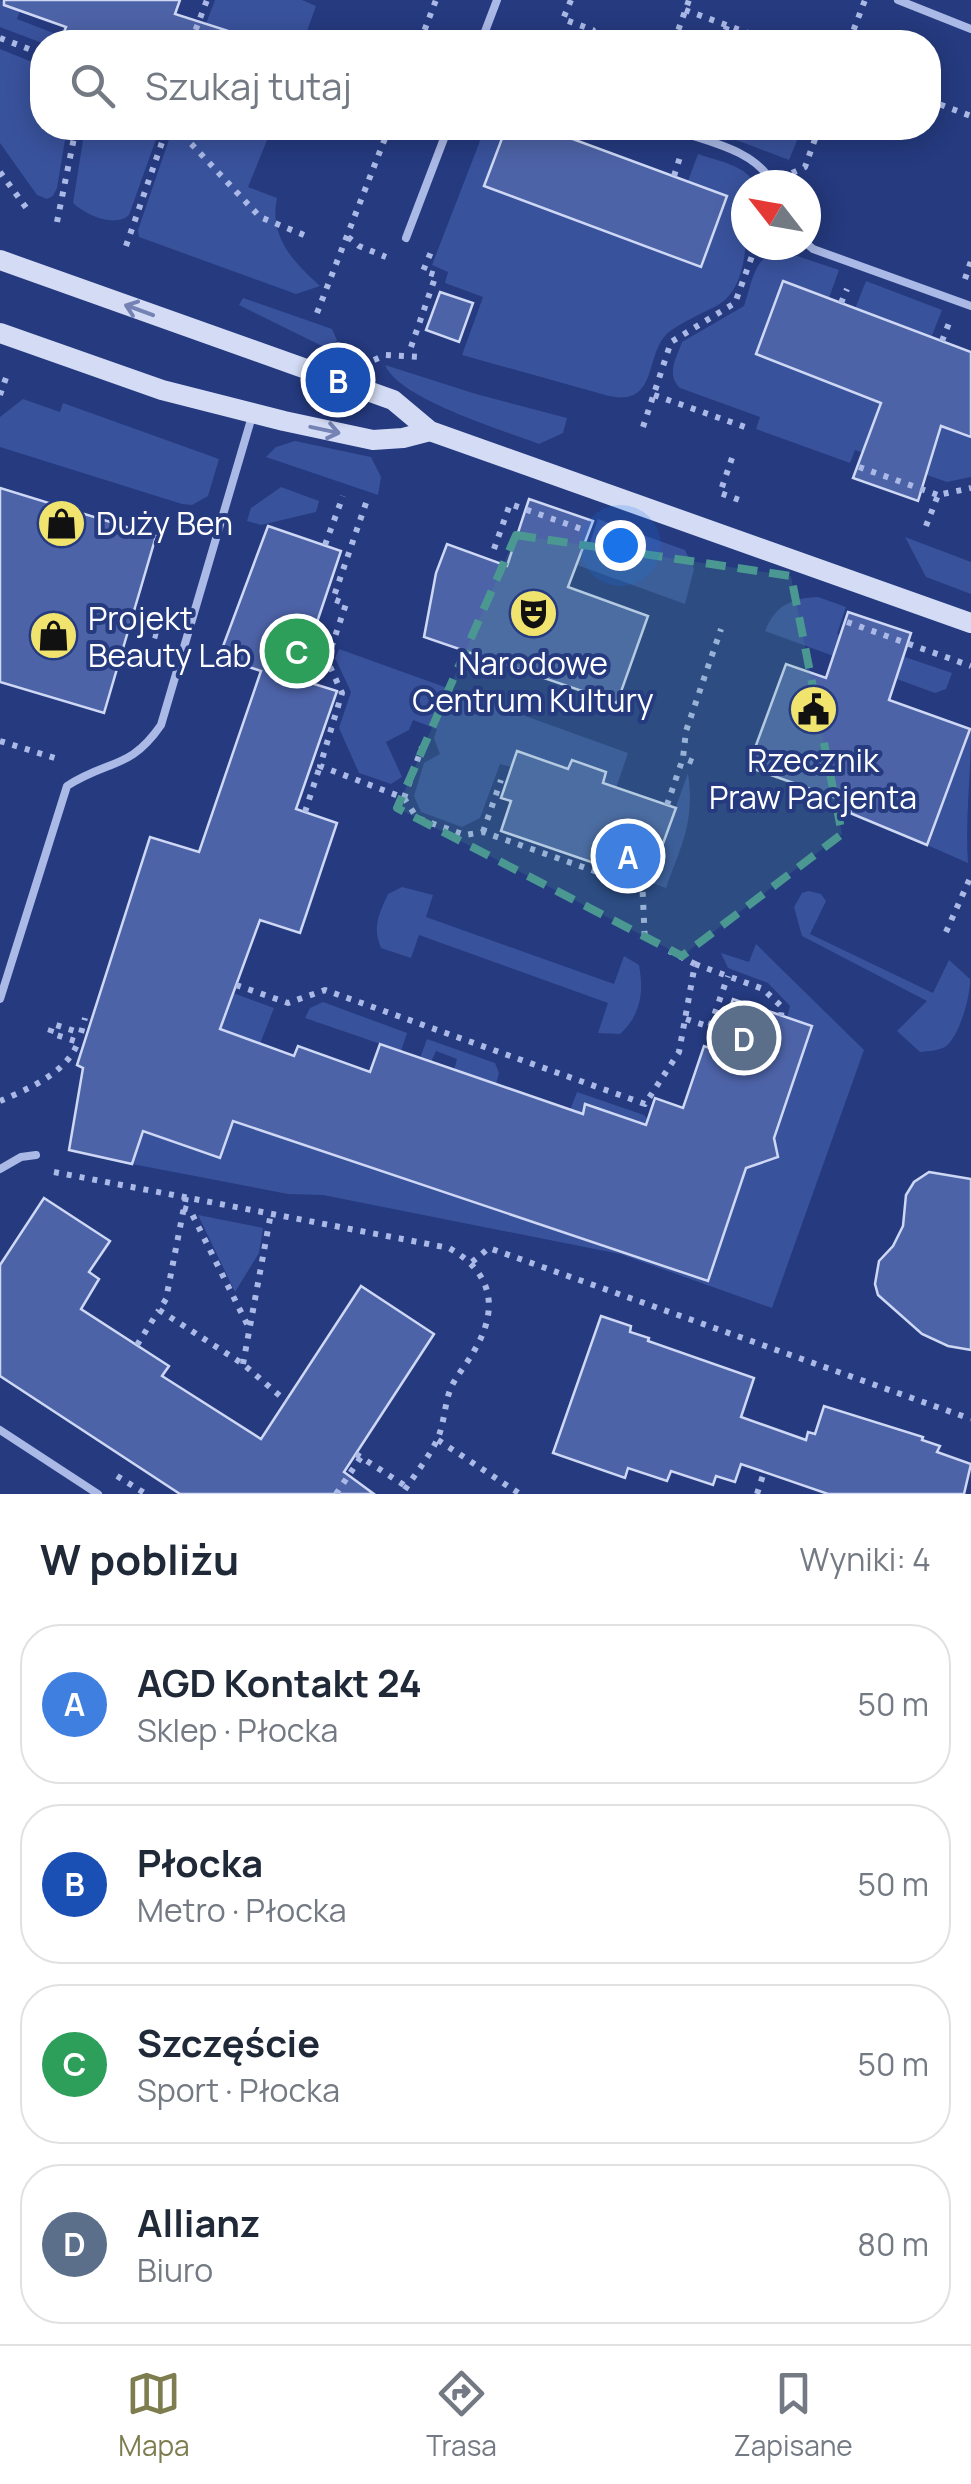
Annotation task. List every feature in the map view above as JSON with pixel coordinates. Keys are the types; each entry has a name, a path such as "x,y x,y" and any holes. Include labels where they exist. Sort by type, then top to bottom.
{"street":[{"path":"0,260 393,400 430,431 971,623"},
{"path":"0,333 162,390 253,413 373,440 430,431"}],"lane":[{"path":"486,30 497,0"},
{"path":"898,0 971,28"},
{"path":"406,238 443,140"},
{"path":"702,140 751,158 765,170"},
{"path":"821,252 971,306"},
{"path":"0,999 67,786 86,773 130,759 146,746 161,725 253,413"},
{"path":"0,1170 20,1157 36,1155"},
{"path":"0,1430 98,1494"}],"path":[{"path":"196,30 207,0"},
{"path":"425,30 436,0"},
{"path":"570,0 563,20 593,30"},
{"path":"678,30 688,0"},
{"path":"854,30 865,0"},
{"path":"685,10 738,30"},
{"path":"726,30 727,26"},
{"path":"0,38 30,49"},
{"path":"941,105 971,116"},
{"path":"57,222 74,140"},
{"path":"126,246 165,140"},
{"path":"188,140 260,217 304,235"},
{"path":"318,313 384,140"},
{"path":"799,170 805,167 815,140"},
{"path":"0,172 30,213"},
{"path":"411,347 436,275 424,271 437,236"},
{"path":"643,427 671,342 735,303 751,260"},
{"path":"0,394 8,372"},
{"path":"654,395 745,427"},
{"path":"732,458 720,493 745,502"},
{"path":"859,467 938,495 971,488"},
{"path":"926,526 938,495"},
{"path":"326,546 344,496"},
{"path":"326,660 346,604 334,599 366,503"},
{"path":"494,549 510,504 587,531"},
{"path":"847,622 971,666"},
{"path":"667,805 683,758 686,731 721,629"},
{"path":"305,812 342,692 314,630"},
{"path":"0,741 59,758 76,780"},
{"path":"404,798 422,746"},
{"path":"683,758 693,762"},
{"path":"320,766 404,798 417,818 465,835 483,832 641,883 645,942"},
{"path":"483,832 501,780"},
{"path":"946,932 971,876"},
{"path":"669,951 764,989 782,1007 781,1016"},
{"path":"236,985 288,1003 325,990 645,1104 679,1052 696,964"},
{"path":"710,1027 728,976"},
{"path":"0,1102 40,1083 74,1052 78,1042 50,1033 53,1024 81,1033 85,1018"},
{"path":"686,1019 722,1031"},
{"path":"59,1172 449,1248 472,1262 486,1282 488,1308 477,1347 450,1389 438,1440 404,1490 358,1455 336,1494"},
{"path":"136,1345 166,1299 186,1197"},
{"path":"183,1208 190,1210 250,1329"},
{"path":"243,1364 270,1213"},
{"path":"472,1262 489,1248 971,1419"},
{"path":"159,1310 243,1364 286,1402"},
{"path":"438,1440 520,1494"},
{"path":"757,1494 764,1472"}],"highlighted area":[{"path":"516,535 791,576 842,834 682,956 397,808"}],"shaded area":[{"path":"0,0 21,8 17,19 46,30 30,30 30,38 0,27"},
{"path":"215,0 302,0 316,6 307,30 204,30"},
{"path":"0,49 30,61 30,140 65,140 53,196 47,199 37,195 0,143"},
{"path":"83,140 156,140 129,215 116,220 101,218 73,203"},
{"path":"169,140 267,140 248,187 277,198 277,225 285,248 320,286 296,294 139,237 138,230"},
{"path":"480,140 501,140 485,186 701,266 727,196 688,181 698,154 741,170 731,170 731,260 743,260 737,283 718,305 665,336 648,378 635,394 609,396 462,355 483,297 445,283 448,272 432,265"},
{"path":"736,140 797,140 789,160"},
{"path":"809,260 839,270 829,298 783,282 757,354 968,436 971,429 971,477 947,482 855,450 850,463 756,429 760,417 680,388 673,372 682,342 744,306 760,263"},
{"path":"866,281 942,310 931,338 855,309"},
{"path":"243,298 332,329 337,340 324,347 239,305"},
{"path":"385,365 567,418 563,433 539,444 478,422 410,390"},
{"path":"23,399 60,412 63,403 219,459 208,496 192,505 182,504 0,447 0,417"},
{"path":"295,441 371,457 381,477 378,495 266,457 276,447"},
{"path":"281,487 319,501 316,512 261,525 247,521 251,508"},
{"path":"598,519 685,550 694,569 685,604 533,549 522,522 589,545"},
{"path":"905,537 971,562 971,594 926,577"},
{"path":"818,597 846,607 837,634 952,673 946,689 935,693 765,631 785,605"},
{"path":"339,649 628,753 616,788 603,783 605,772 568,769 517,752 512,767 500,764 480,818 462,827 421,812 414,796 424,763 440,754 434,738 437,729 413,720 409,730 386,742 402,777 391,784 359,773 339,728 351,692 335,658"},
{"path":"971,730 967,830 968,863 927,845"},
{"path":"688,773 688,819 666,888 649,882"},
{"path":"402,887 433,895 426,917 614,984 624,956 639,965 641,994 633,1019 620,1034 598,1033 608,1003 419,935 411,958 381,948 377,934 379,914 388,894"},
{"path":"802,893 821,894 826,901 810,934 933,993 949,960 970,979 963,1016 945,1047 920,1052 897,1031 927,1001 802,936 794,907"},
{"path":"756,944 864,1050 772,1308 620,1254 323,1195 288,1194 132,1164 143,1131 220,1158 233,1121 709,1281 746,1168 777,1157 774,1138 812,1027 787,1018 790,1006 768,983 728,968 721,953 749,962"},
{"path":"233,993 274,1008 260,1044 208,1061"},
{"path":"323,1002 407,1033 401,1051 305,1018 310,1008"},
{"path":"427,1039 495,1063 499,1073 496,1084 454,1070 457,1059 436,1051 431,1062 420,1058"},
{"path":"577,1092 644,1115 648,1120 642,1135 604,1121 608,1112 586,1104 582,1115 570,1110"},
{"path":"198,1215 263,1228 259,1253 235,1292"}],"building":[{"path":"4,0 180,0 175,14 225,30 65,30 66,27 4,5"},
{"path":"501,140 575,140 727,196 701,267 484,186"},
{"path":"783,281 971,352 971,437 941,426 918,501 853,478 881,403 756,354"},
{"path":"440,292 473,303 459,342 426,330"},
{"path":"0,488 156,536 104,713 0,682"},
{"path":"529,499 593,521 568,587 648,616 617,703 424,637 436,573 447,544 507,566"},
{"path":"268,526 341,551 310,643 311,683 337,691 296,809 337,823 300,933 260,920 220,1029 294,1056 298,1046 370,1072 380,1044 583,1114 585,1104 646,1125 655,1098 683,1108 704,1046 715,1050 733,999 812,1026 774,1138 778,1157 746,1168 708,1281 233,1121 220,1158 143,1131 132,1164 69,1150 83,1068 77,1065 150,837 199,852 261,671 219,657"},
{"path":"848,612 911,633 889,700 970,729 927,845 850,813 853,804 748,767 786,664 826,678"},
{"path":"517,751 568,769 572,760 606,772 603,783 676,808 649,882 501,831 511,801 501,798"},
{"path":"929,1172 971,1179 971,1350 948,1346 922,1334 878,1295 875,1284 879,1261 893,1246 903,1226 906,1195 914,1182"},
{"path":"44,1198 110,1241 89,1272 99,1279 81,1309 169,1366 162,1376 261,1439 361,1286 434,1334 344,1472 374,1494 180,1494 0,1376 0,1265"},
{"path":"601,1316 631,1326 630,1332 649,1338 648,1341 754,1378 741,1417 806,1440 808,1432 815,1434 824,1406 923,1437 922,1440 940,1446 937,1452 971,1464 964,1494 828,1494 741,1464 735,1482 716,1476 713,1485 671,1471 667,1481 628,1468 625,1478 553,1453"}],"place":[{"name":"Płocka","path":"338,380"},
{"name":"Duży Ben","path":"61,523"},
{"name":"Narodowe Centrum Kultury","path":"533,613"},
{"name":"Projekt Beauty Lab","path":"53,636"},
{"name":"Szczęście","path":"297,651"},
{"name":"Rzecznik Praw Pacjenta","path":"813,710"},
{"name":"AGD Kontakt 24","path":"628,856"},
{"name":"Allianz","path":"744,1038"}]}
